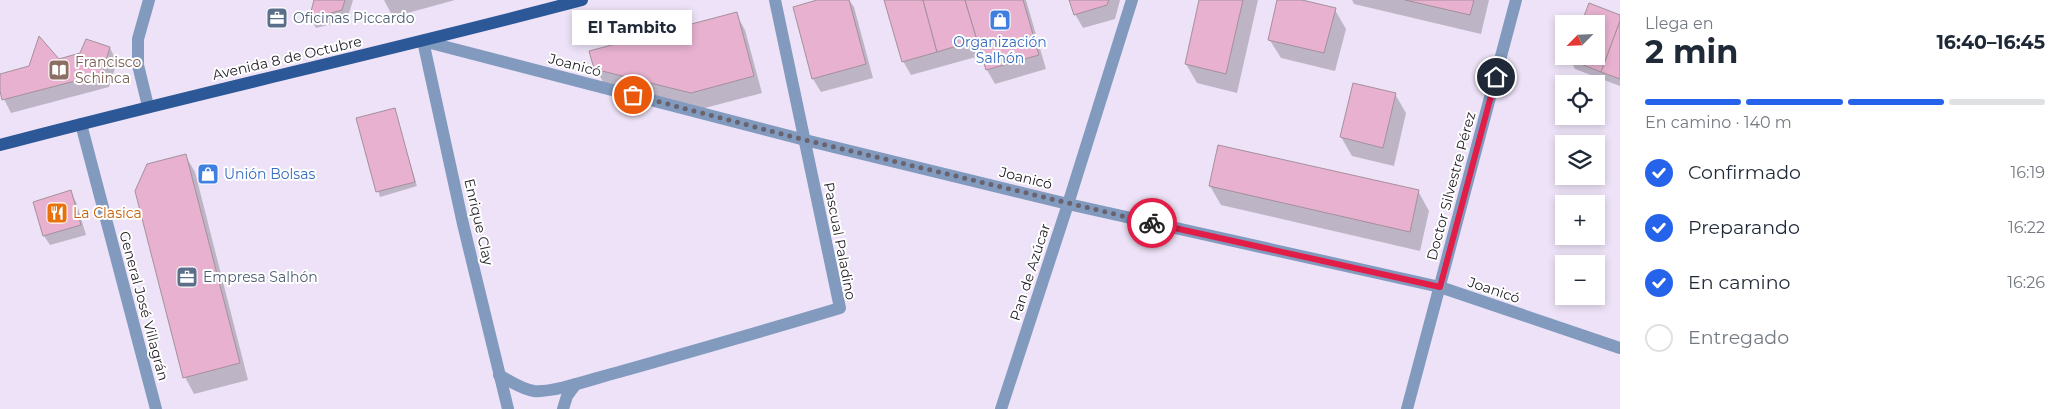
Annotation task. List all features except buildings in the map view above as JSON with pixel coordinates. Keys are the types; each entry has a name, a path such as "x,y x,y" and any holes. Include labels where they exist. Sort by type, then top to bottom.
{"main road":[{"name":"Avenida 8 de Octubre","path":"0,145 148,106 423,41 582,0"}],"street":[{"path":"148,106 138,65 138,38 149,0"},
{"name":"Pascual Paladino","path":"499,375 520,387 534,391 576,384 840,308 775,0"},
{"name":"Pan de Azúcar","path":"1001,409 1132,0"},
{"name":"Doctor Silvestre Pérez","path":"1407,409 1516,0"},
{"name":"Joanicó","path":"423,41 805,140 1068,204 1440,287 1620,348"},
{"name":"Enrique Clay","path":"423,41 508,409"},
{"name":"General José Villagrán","path":"81,124 156,409"},
{"path":"564,409 567,396 576,384"}],"way so far":[{"path":"633,95 805,140 1152,223"}],"place":[{"name":"Oficinas Piccardo","path":"277,18"},
{"name":"Organización Salhón","path":"1000,20"},
{"name":"Francisco Schinca","path":"59,70"},
{"name":"El Tambito","path":"633,95"},
{"name":"Unión Bolsas","path":"208,174"},
{"name":"La Clasica","path":"57,213"},
{"name":"Empresa Salhón","path":"187,277"}],"route":[{"path":"1152,223 1440,287 1496,77"}]}
